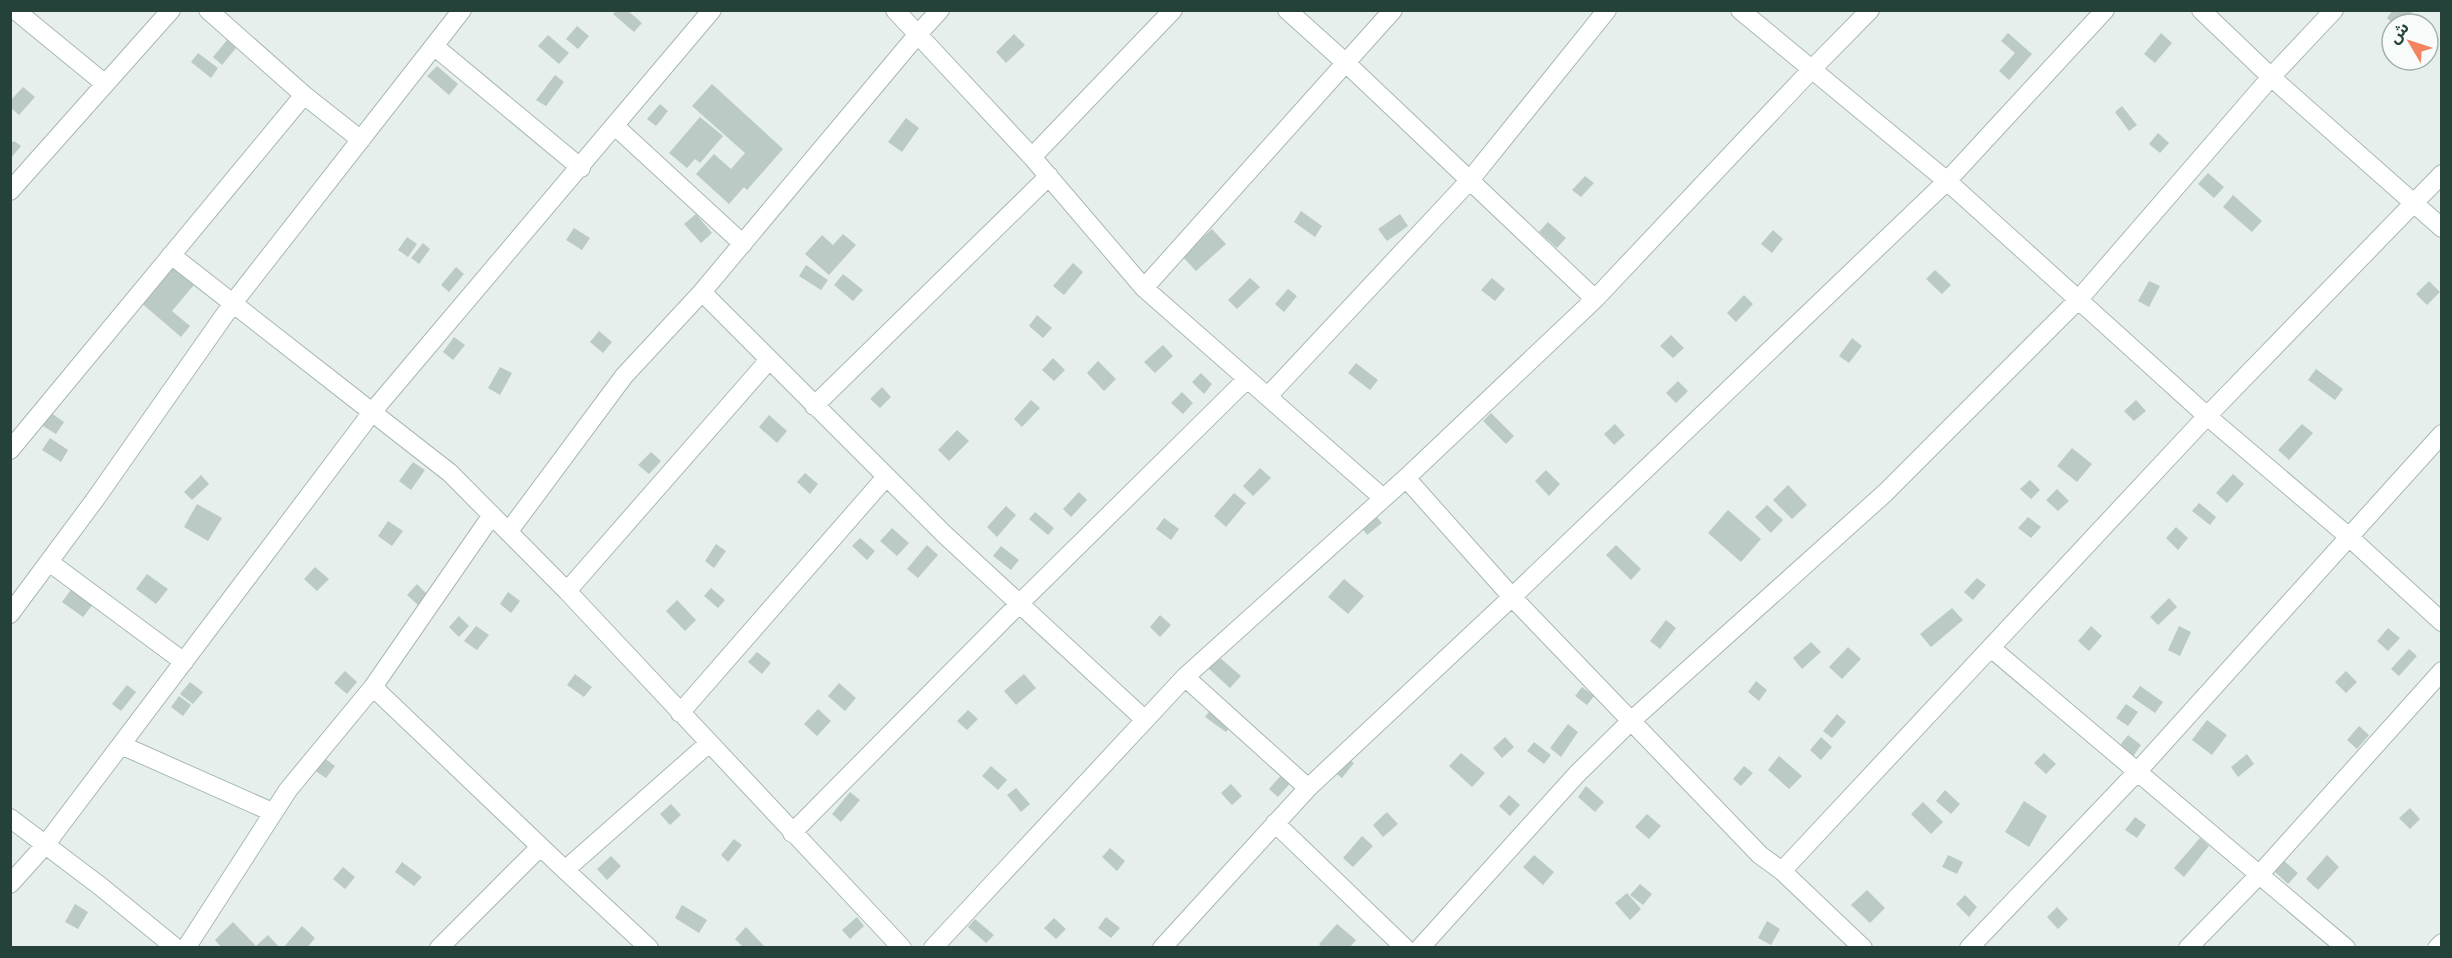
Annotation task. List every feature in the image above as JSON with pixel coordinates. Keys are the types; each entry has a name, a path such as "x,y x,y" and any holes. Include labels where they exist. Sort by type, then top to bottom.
{"street":[{"path":"15,10 104,83"},
{"path":"10,190 171,10"},
{"path":"208,10 304,95 361,140"},
{"path":"12,609 49,562 233,303 462,10"},
{"path":"10,884 46,844 373,411 712,10"},
{"path":"895,10 1032,157 1144,288 1383,498"},
{"path":"509,531 624,376 702,292 940,10"},
{"path":"1032,157 1173,10"},
{"path":"1287,10 1595,299"},
{"path":"1144,288 1393,10"},
{"path":"1268,396 1470,180 1607,10"},
{"path":"1740,10 1947,181 2207,416 2348,536 2442,622"},
{"path":"933,948 1185,677 1406,478 1595,299 1870,10"},
{"path":"1162,948 1308,788 1512,597 1947,181 2105,10"},
{"path":"2201,10 2271,77 2442,228"},
{"path":"1420,948 1577,774 1631,721 1885,493 2079,299 2271,77 2334,10"},
{"path":"434,46 580,168"},
{"path":"10,450 304,95"},
{"path":"615,126 743,244"},
{"path":"1782,871 2207,416 2442,174"},
{"path":"814,406 1048,176"},
{"path":"171,255 450,473 567,591 708,744 902,948"},
{"path":"702,292 886,477 1144,719"},
{"path":"567,591 769,360"},
{"path":"792,833 1247,379"},
{"path":"1968,948 2137,772 2442,434"},
{"path":"680,713 886,477"},
{"path":"1406,478 1512,597 1760,855 1782,871 1863,948"},
{"path":"186,948 272,812 373,687 492,515"},
{"path":"49,562 184,662"},
{"path":"1991,648 2346,948"},
{"path":"2188,948 2259,875 2442,671"},
{"path":"1185,677 1308,788"},
{"path":"373,687 649,948"},
{"path":"565,870 708,744"},
{"path":"121,745 272,812"},
{"path":"10,818 176,948"},
{"path":"1275,823 1406,948"},
{"path":"439,948 540,847"},
{"path":"2437,948 2442,943"}],"building":[{"path":"617,10 627,10 642,23 634,32 613,14"},
{"path":"2393,10 2414,10 2412,12 2392,12"},
{"path":"577,26 589,36 578,49 566,39"},
{"path":"2008,33 2032,54 2009,80 1999,71 2015,53 2001,41"},
{"path":"2161,33 2172,43 2155,63 2144,54"},
{"path":"1014,34 1025,45 1006,63 996,52"},
{"path":"548,35 569,53 559,64 538,46"},
{"path":"227,40 236,48 222,65 213,57"},
{"path":"198,53 218,68 211,78 191,62"},
{"path":"437,66 458,84 449,95 427,76"},
{"path":"555,75 564,82 546,106 536,100"},
{"path":"712,84 783,149 747,190 744,187 729,204 696,174 714,154 731,169 745,153 692,106"},
{"path":"23,87 35,97 19,115 10,107 10,101"},
{"path":"660,104 668,111 656,126 647,119"},
{"path":"2122,106 2137,125 2129,131 2115,112"},
{"path":"700,117 723,136 700,163 695,159 687,168 669,153"},
{"path":"906,118 919,128 902,152 888,142"},
{"path":"2158,133 2169,143 2160,153 2149,144"},
{"path":"14,141 21,146 10,159 10,144"},
{"path":"2208,173 2224,187 2214,198 2198,184"},
{"path":"1585,176 1594,183 1581,197 1572,190"},
{"path":"2233,195 2262,221 2252,232 2223,207"},
{"path":"1301,211 1322,226 1315,237 1294,222"},
{"path":"696,214 712,233 701,243 684,224"},
{"path":"1400,214 1408,226 1387,241 1378,229"},
{"path":"1548,222 1566,238 1557,248 1539,232"},
{"path":"574,228 590,238 582,250 566,240"},
{"path":"1212,229 1226,244 1196,271 1182,256"},
{"path":"1773,230 1783,239 1772,253 1761,244"},
{"path":"843,234 856,245 829,275 805,254 822,235 833,245"},
{"path":"407,237 417,244 408,257 398,250"},
{"path":"423,243 430,249 419,264 411,258"},
{"path":"1073,263 1083,272 1064,295 1053,286"},
{"path":"171,265 194,285 172,311 190,326 181,337 139,301"},
{"path":"806,265 828,280 821,290 799,276"},
{"path":"456,267 464,274 449,292 441,285"},
{"path":"1935,270 1951,285 1942,294 1926,279"},
{"path":"843,274 863,290 853,301 834,285"},
{"path":"1250,278 1260,287 1237,309 1228,300"},
{"path":"1492,278 1505,289 1495,301 1481,290"},
{"path":"2149,281 2160,286 2149,307 2138,301"},
{"path":"2429,281 2440,292 2427,305 2416,294"},
{"path":"1288,289 1297,296 1284,312 1275,304"},
{"path":"1744,295 1753,304 1736,322 1727,313"},
{"path":"1037,315 1052,328 1043,338 1029,326"},
{"path":"599,331 612,342 603,353 590,342"},
{"path":"1671,335 1684,348 1673,358 1660,346"},
{"path":"454,337 465,345 453,360 443,352"},
{"path":"1852,338 1862,346 1849,363 1839,356"},
{"path":"1163,345 1173,356 1155,373 1144,362"},
{"path":"1053,358 1065,370 1054,381 1042,370"},
{"path":"1098,361 1116,379 1104,391 1087,373"},
{"path":"1356,363 1378,380 1370,390 1348,373"},
{"path":"500,367 512,373 500,395 488,388"},
{"path":"2316,369 2343,389 2335,400 2308,380"},
{"path":"1201,373 1212,384 1204,394 1192,382"},
{"path":"1678,381 1688,391 1676,403 1666,393"},
{"path":"882,387 891,397 880,408 870,399"},
{"path":"1182,392 1193,403 1183,414 1171,403"},
{"path":"1031,400 1040,408 1022,427 1014,419"},
{"path":"2136,400 2146,411 2134,421 2124,411"},
{"path":"51,413 64,422 56,434 43,426"},
{"path":"1491,413 1514,436 1506,444 1483,421"},
{"path":"769,415 787,431 777,443 759,427"},
{"path":"1615,424 1625,435 1614,445 1604,434"},
{"path":"2302,424 2313,433 2289,460 2278,450"},
{"path":"957,430 969,441 949,461 938,450"},
{"path":"50,438 68,450 61,462 42,450"},
{"path":"2072,448 2092,464 2077,482 2057,466"},
{"path":"651,452 661,461 649,474 638,465"},
{"path":"413,462 425,470 411,490 399,481"},
{"path":"1260,468 1271,478 1253,496 1243,486"},
{"path":"1546,470 1560,484 1549,496 1535,481"},
{"path":"805,473 818,484 810,494 797,482"},
{"path":"2233,474 2244,484 2227,503 2216,493"},
{"path":"201,475 209,484 192,500 184,492"},
{"path":"2030,480 2040,490 2031,499 2020,489"},
{"path":"1788,485 1807,505 1792,519 1773,500"},
{"path":"2057,489 2069,501 2058,511 2046,500"},
{"path":"1079,492 1087,500 1071,517 1063,509"},
{"path":"1234,493 1246,503 1226,527 1214,516"},
{"path":"2199,503 2216,517 2210,525 2192,511"},
{"path":"197,504 222,518 208,541 184,527"},
{"path":"1767,505 1783,520 1771,533 1755,517"},
{"path":"1006,506 1016,515 997,537 987,527"},
{"path":"1728,510 1761,539 1741,562 1708,533"},
{"path":"1035,512 1054,528 1048,535 1029,519"},
{"path":"1374,514 1382,523 1367,535 1360,525"},
{"path":"2028,517 2041,527 2031,538 2018,528"},
{"path":"1164,518 1179,529 1171,540 1156,529"},
{"path":"388,521 403,531 392,546 378,536"},
{"path":"2176,527 2188,538 2178,550 2166,538"},
{"path":"892,528 909,543 897,556 880,541"},
{"path":"860,538 875,551 867,560 852,546"},
{"path":"716,544 726,551 714,568 705,561"},
{"path":"927,545 938,555 918,578 907,569"},
{"path":"1616,545 1641,569 1631,580 1606,555"},
{"path":"1001,546 1019,560 1011,570 993,556"},
{"path":"315,567 329,579 317,591 304,579"},
{"path":"147,574 168,589 156,604 136,589"},
{"path":"1977,578 1986,585 1973,600 1964,592"},
{"path":"1344,579 1364,596 1348,614 1328,597"},
{"path":"417,584 427,594 418,605 407,595"},
{"path":"73,587 94,603 83,617 62,602"},
{"path":"711,588 725,600 718,608 704,596"},
{"path":"508,592 520,601 511,613 500,604"},
{"path":"2169,598 2177,607 2158,625 2150,617"},
{"path":"677,600 696,620 685,631 666,611"},
{"path":"1952,608 1963,620 1931,647 1920,634"},
{"path":"1160,615 1171,625 1160,637 1150,627"},
{"path":"459,616 469,626 459,637 449,627"},
{"path":"1666,620 1676,628 1660,649 1650,641"},
{"path":"476,626 489,635 477,650 464,641"},
{"path":"2091,626 2102,636 2089,651 2078,641"},
{"path":"2179,626 2191,632 2180,656 2168,650"},
{"path":"2388,628 2400,638 2388,651 2377,641"},
{"path":"1811,642 1821,652 1802,669 1793,658"},
{"path":"1848,647 1861,659 1842,679 1829,667"},
{"path":"2409,649 2417,656 2399,676 2391,669"},
{"path":"757,652 771,663 762,674 748,662"},
{"path":"1218,656 1241,676 1230,688 1208,668"},
{"path":"345,671 357,682 347,694 334,683"},
{"path":"2346,671 2357,682 2346,693 2335,682"},
{"path":"575,674 592,687 584,697 567,685"},
{"path":"1024,674 1036,688 1016,705 1004,691"},
{"path":"1756,681 1767,690 1759,701 1748,692"},
{"path":"190,682 203,692 193,704 180,694"},
{"path":"839,683 856,698 845,711 828,696"},
{"path":"127,685 136,692 121,711 112,704"},
{"path":"2140,686 2163,702 2155,713 2132,697"},
{"path":"1582,687 1594,696 1587,705 1575,696"},
{"path":"179,696 191,705 183,716 171,707"},
{"path":"2126,704 2138,712 2128,726 2116,718"},
{"path":"818,709 831,721 817,736 804,724"},
{"path":"1211,709 1232,724 1226,732 1205,717"},
{"path":"968,710 978,719 967,730 957,721"},
{"path":"1837,714 1846,722 1832,738 1823,731"},
{"path":"2207,720 2227,735 2212,755 2192,740"},
{"path":"1568,724 1578,732 1561,757 1550,748"},
{"path":"2359,726 2369,735 2357,749 2347,740"},
{"path":"2128,735 2141,745 2132,758 2118,748"},
{"path":"1505,737 1514,747 1502,758 1493,748"},
{"path":"1821,737 1832,747 1821,760 1810,750"},
{"path":"1534,742 1551,755 1544,764 1527,751"},
{"path":"1461,753 1485,773 1472,787 1449,766"},
{"path":"2044,753 2056,764 2046,774 2034,763"},
{"path":"2247,754 2254,764 2238,777 2231,767"},
{"path":"1779,756 1802,776 1789,789 1768,770"},
{"path":"323,757 335,766 326,778 314,770"},
{"path":"1345,757 1354,763 1342,778 1334,772"},
{"path":"991,766 1007,780 998,790 982,776"},
{"path":"1744,766 1753,773 1741,786 1733,779"},
{"path":"1284,772 1293,780 1278,797 1269,789"},
{"path":"1231,784 1242,796 1232,805 1221,793"},
{"path":"1586,786 1604,802 1595,812 1578,797"},
{"path":"1016,788 1030,804 1021,812 1007,795"},
{"path":"1945,790 1960,804 1951,814 1936,801"},
{"path":"850,792 860,800 841,822 832,814"},
{"path":"1509,795 1520,805 1510,816 1499,806"},
{"path":"2024,801 2047,816 2029,847 2005,832"},
{"path":"1923,802 1943,822 1931,834 1911,814"},
{"path":"671,804 681,815 670,825 660,814"},
{"path":"2410,808 2420,819 2410,829 2399,818"},
{"path":"1387,812 1398,824 1383,837 1373,825"},
{"path":"1647,814 1661,826 1649,839 1635,827"},
{"path":"2135,817 2146,825 2137,838 2125,830"},
{"path":"1362,836 1373,846 1353,867 1343,858"},
{"path":"2200,838 2209,846 2184,877 2174,868"},
{"path":"734,839 742,845 728,862 721,855"},
{"path":"1110,848 1125,861 1117,871 1102,857"},
{"path":"1534,855 1554,872 1543,885 1523,867"},
{"path":"1948,855 1963,862 1957,874 1942,867"},
{"path":"2327,855 2339,867 2318,890 2306,879"},
{"path":"611,856 621,866 607,880 597,869"},
{"path":"2283,860 2298,873 2288,884 2274,871"},
{"path":"402,862 422,877 414,886 395,872"},
{"path":"343,867 355,877 345,889 333,879"},
{"path":"1640,884 1652,894 1643,905 1630,895"},
{"path":"1867,890 1885,908 1870,923 1851,905"},
{"path":"1627,893 1641,909 1630,920 1615,903"},
{"path":"1965,895 1977,907 1969,917 1956,904"},
{"path":"75,904 88,912 78,929 65,922"},
{"path":"682,905 707,920 699,933 675,918"},
{"path":"2057,907 2068,919 2058,929 2047,917"},
{"path":"857,917 864,926 850,939 842,930"},
{"path":"1106,917 1120,928 1111,938 1098,928"},
{"path":"1054,918 1066,929 1056,939 1044,928"},
{"path":"975,919 994,935 986,943 968,927"},
{"path":"1767,921 1780,929 1771,945 1758,938"},
{"path":"233,922 256,946 268,935 280,948 222,948 215,940"},
{"path":"1337,924 1356,940 1349,948 1323,948 1319,944"},
{"path":"302,926 315,938 307,948 283,948"},
{"path":"746,927 766,948 744,948 735,939"}]}
